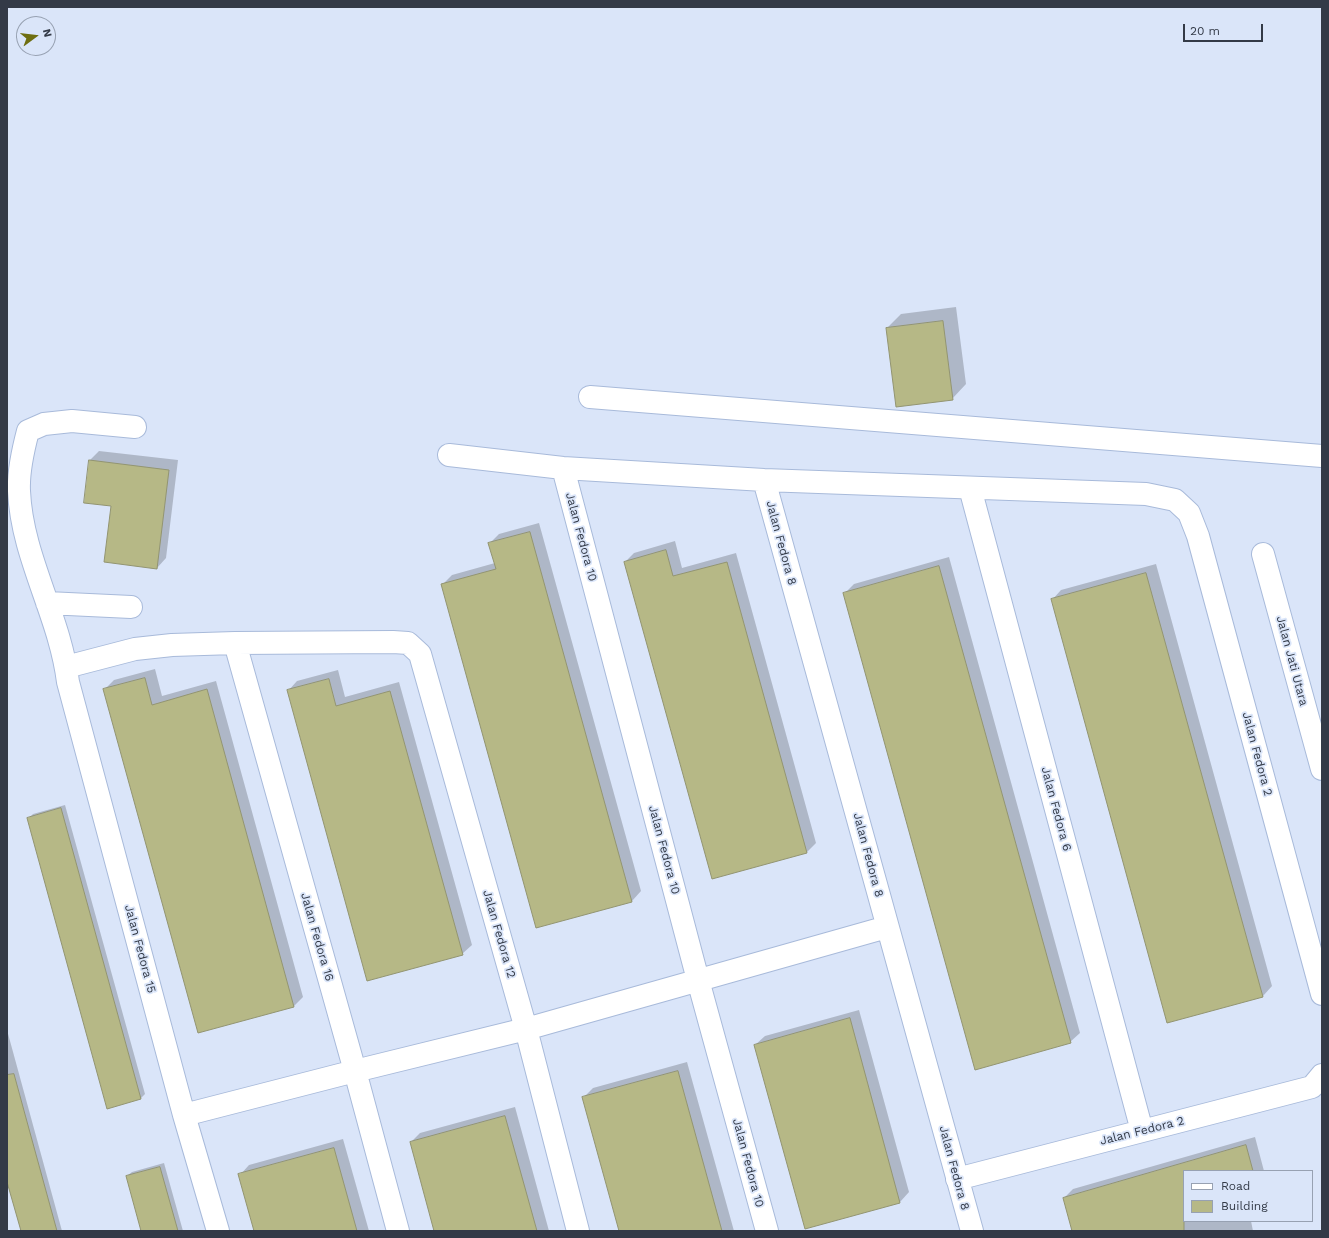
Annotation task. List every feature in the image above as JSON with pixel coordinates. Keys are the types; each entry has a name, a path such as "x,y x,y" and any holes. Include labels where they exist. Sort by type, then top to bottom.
{"street":[{"path":"590,397 1322,456"},
{"name":"Jalan Fedora 15","path":"135,427 72,421 44,424 28,431 23,447 19,474 21,512 31,556 66,666 68,682 184,1115 218,1231"},
{"path":"449,455 563,468 764,480 970,488"},
{"name":"Jalan Fedora 10","path":"563,468 698,980 767,1231"},
{"name":"Jalan Fedora 8","path":"764,480 972,1231"},
{"name":"Jalan Fedora 2","path":"970,488 1146,494 1175,500 1190,513 1202,551 1322,994"},
{"name":"Jalan Fedora 6","path":"970,488 1142,1131"},
{"name":"Jalan Jati Utara","path":"1263,554 1322,769"},
{"path":"47,603 131,608"},
{"name":"Jalan Fedora 12","path":"235,643 392,642 408,643 420,654 526,1029 578,1231"},
{"path":"66,666 135,649 172,645 235,643"},
{"name":"Jalan Fedora 16","path":"235,643 355,1071 398,1231"},
{"path":"184,1115 526,1029 888,926"},
{"name":"Jalan Fedora 2","path":"957,1179 1312,1087 1322,1075"}],"building":[{"path":"943,321 953,400 896,407 886,328"},
{"path":"89,460 169,470 157,569 104,562 111,506 84,503"},
{"path":"530,532 632,902 536,928 441,584 496,569 488,543"},
{"path":"666,550 673,576 727,562 807,853 712,879 624,562"},
{"path":"939,566 1071,1043 975,1070 843,593"},
{"path":"1146,573 1263,997 1167,1023 1051,599"},
{"path":"145,678 152,705 207,689 294,1007 198,1033 103,689"},
{"path":"329,679 336,706 390,691 463,955 367,981 287,690"},
{"path":"61,808 141,1099 107,1109 27,818"},
{"path":"850,1018 900,1203 805,1229 754,1045"},
{"path":"678,1071 722,1231 619,1231 582,1097"},
{"path":"14,1074 57,1231 21,1231 7,1182 7,1075"},
{"path":"505,1116 537,1231 434,1231 410,1142"},
{"path":"1246,1145 1253,1170 1183,1170 1184,1231 1072,1231 1063,1198"},
{"path":"334,1148 357,1231 254,1231 238,1174"},
{"path":"160,1167 178,1231 141,1231 126,1176"}]}
